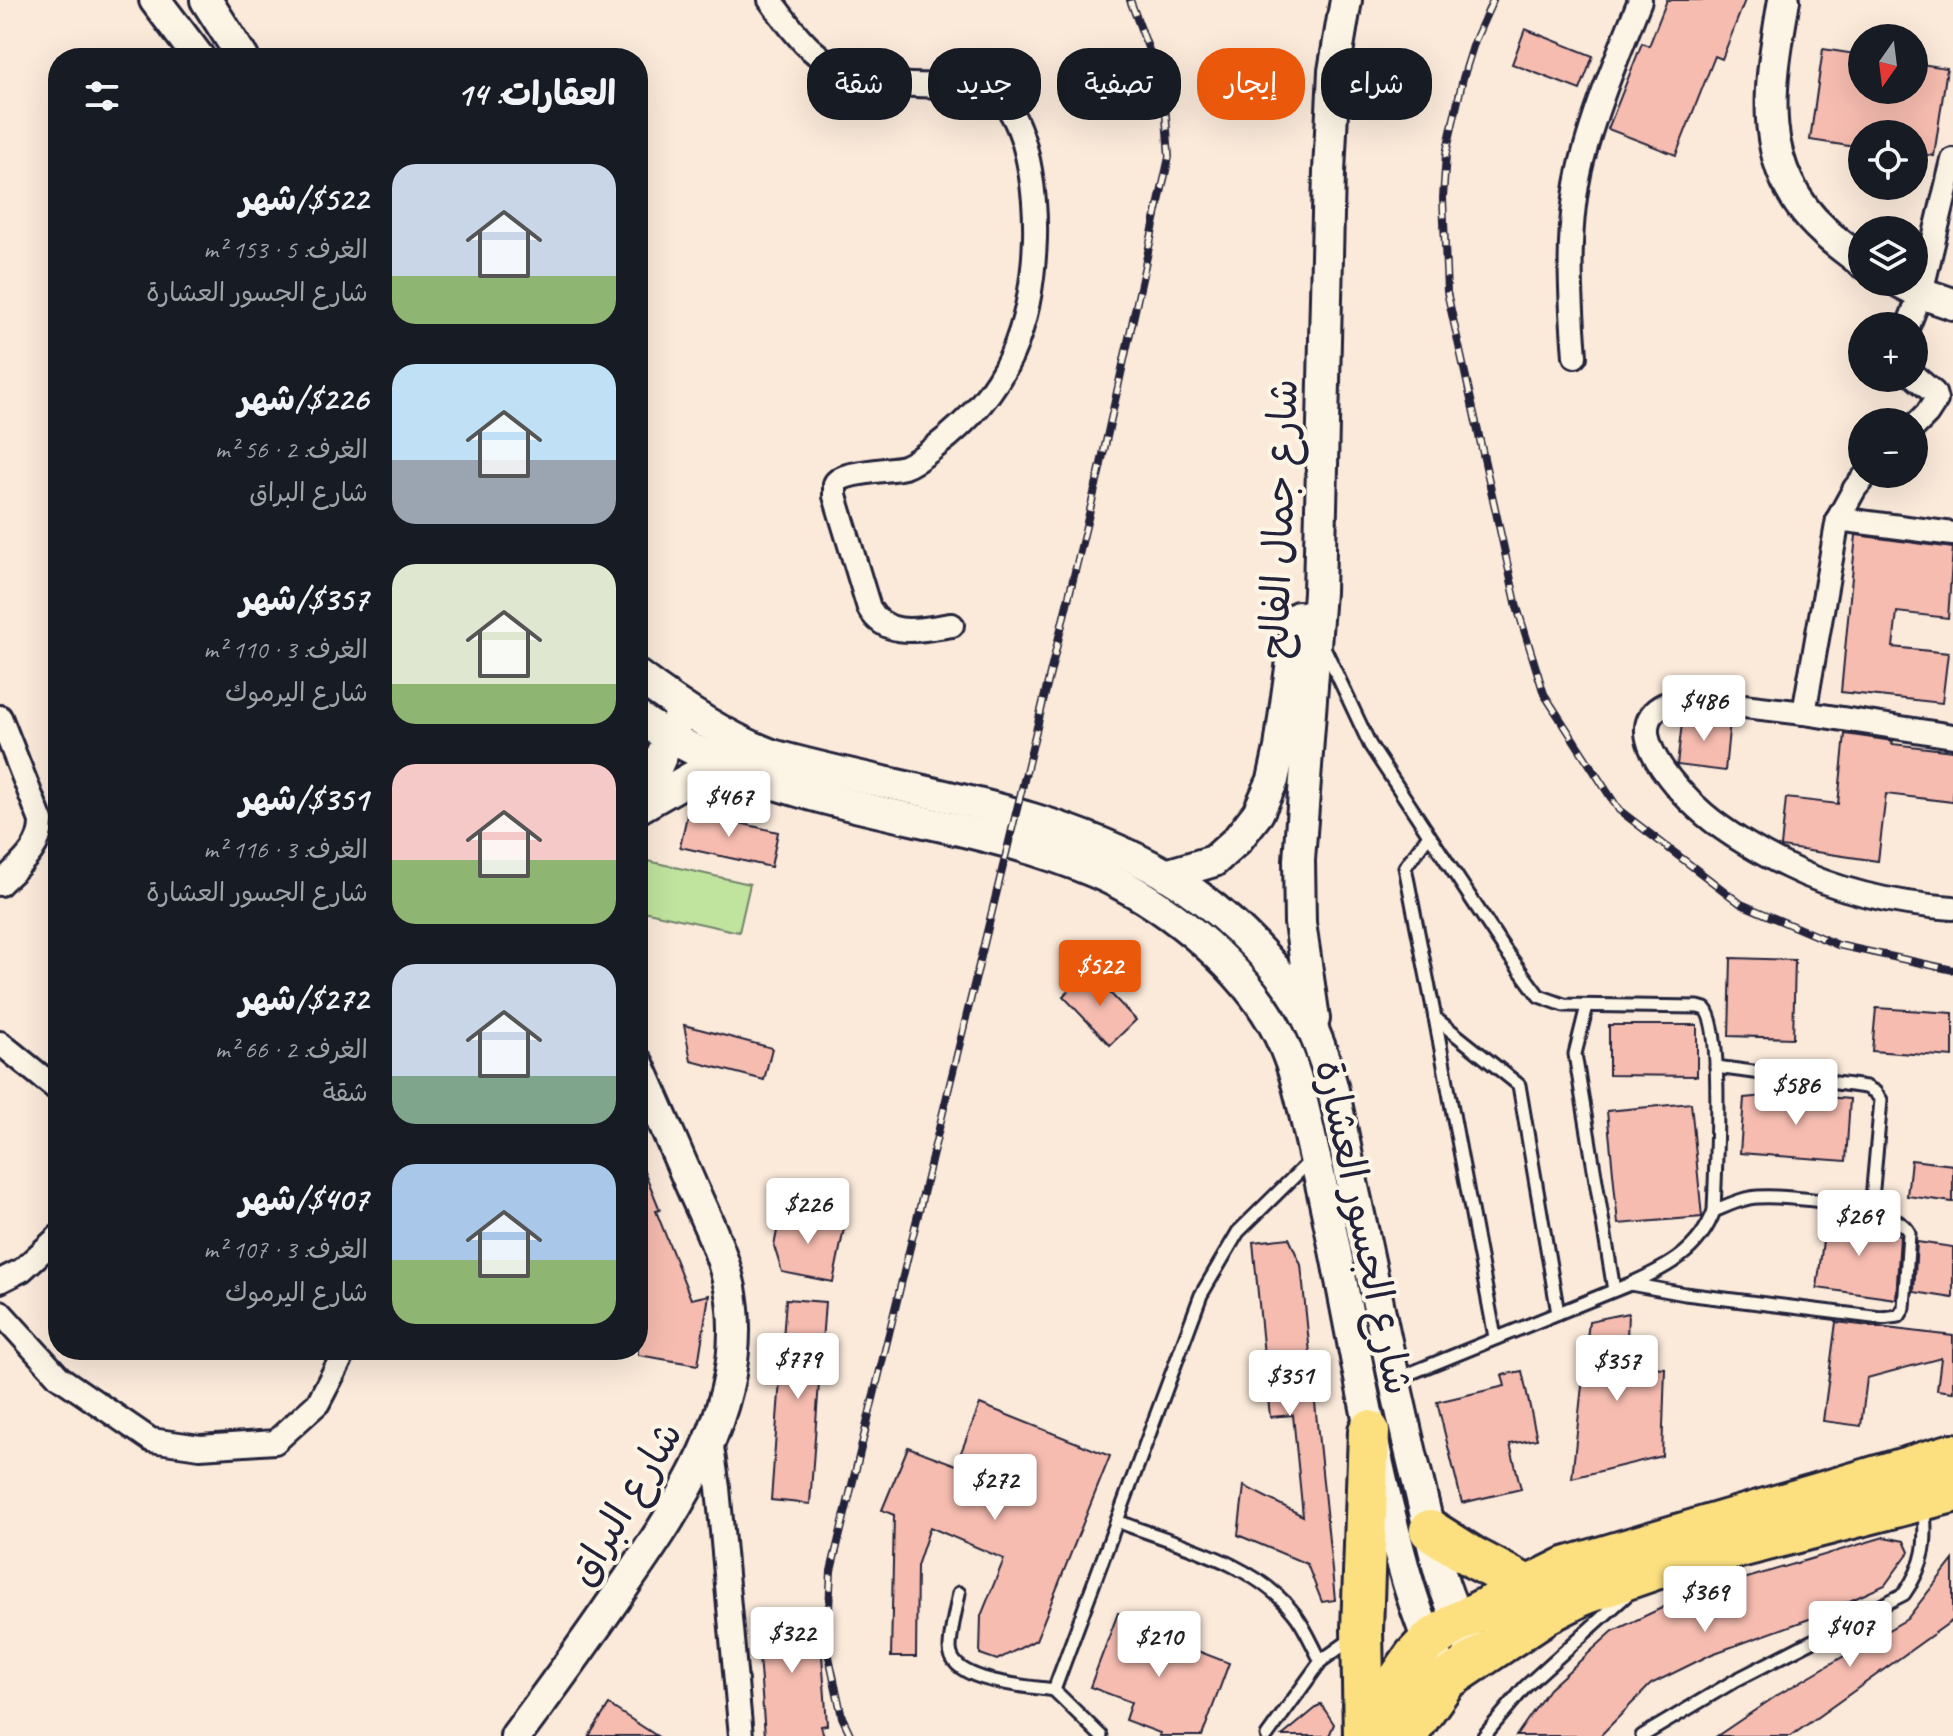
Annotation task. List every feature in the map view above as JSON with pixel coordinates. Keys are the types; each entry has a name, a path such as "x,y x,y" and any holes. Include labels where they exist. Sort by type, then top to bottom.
{"highway":[{"path":"1365,1736 1362,1630 1369,1431"},
{"path":"1365,1736 1379,1708 1414,1657 1443,1632 1527,1586 1565,1568 1609,1553 1953,1454"},
{"path":"1406,1736 1461,1670 1545,1614 1586,1593 1658,1568 1938,1496"},
{"path":"1430,1530 1527,1586"}],"street":[{"path":"155,0 191,48"},
{"path":"206,0 237,48"},
{"path":"770,0 801,43 823,61 859,77 906,86 970,88 992,94 1008,107 1021,134 1033,192 1036,224 1034,267 1020,340 1008,366 986,400 926,453 904,467 847,476 835,485 835,496 869,608 876,621 896,630 910,631 952,625"},
{"name":"شارع جمال الفالح","path":"1166,875 1214,861 1237,840 1258,813 1273,780 1280,748 1298,631 1323,73 1334,0"},
{"name":"شارع جمال الفالح","path":"1317,1040 1300,923 1299,892 1306,750 1317,632 1329,157 1336,49 1346,0"},
{"path":"1575,356 1570,291 1577,184 1591,130 1640,0"},
{"path":"1784,0 1771,92 1771,130 1782,171 1799,202 1822,229 1848,250"},
{"path":"1928,234 1953,160"},
{"path":"1928,295 1953,304"},
{"path":"1928,388 1936,400 1928,412"},
{"path":"1804,713 1838,519 1855,488"},
{"path":"1838,519 1953,534"},
{"name":"شارع الجسور العشارة","path":"648,683 751,747 772,755 984,805 1090,839 1166,875 1219,913 1258,949 1299,1003 1317,1040 1334,1099 1393,1380 1442,1578 1443,1632"},
{"path":"1953,736 1804,713 1684,699 1666,702 1652,712 1647,722 1651,749 1664,772 1705,815 1788,867 1877,899 1953,908"},
{"path":"648,731 673,701"},
{"path":"0,717 41,821 42,831 37,845 0,884"},
{"name":"شارع الجسور العشارة","path":"648,731 732,770 824,799 990,837 1099,874 1154,905 1197,937 1253,993 1272,1023 1299,1084 1332,1226 1369,1431 1397,1544 1443,1632"},
{"path":"648,802 692,777 732,770"},
{"path":"0,1043 48,1082"},
{"name":"شارع البراق","path":"516,1736 675,1510 711,1440 729,1372 734,1329 730,1289 720,1252 648,1087"},
{"path":"0,1281 22,1270 48,1246"},
{"path":"0,1312 59,1377 151,1440 200,1447 275,1442 318,1403 340,1360"},
{"path":"711,1440 741,1736"},
{"path":"1443,1632 1461,1670"}],"lane":[{"path":"1317,632 1370,745 1539,996 1564,1005 1698,1007 1705,1009 1712,1021 1716,1067 1714,1211 1708,1226 1685,1254 1630,1284 1393,1380"},
{"path":"1429,835 1405,867 1495,1337"},
{"path":"1587,1006 1575,1054 1614,1290"},
{"path":"1435,1018 1519,1085 1558,1313"},
{"path":"1716,1067 1866,1087 1875,1092 1881,1100 1871,1210"},
{"path":"1054,1690 1207,1284 1238,1232 1314,1157"},
{"path":"1630,1284 1685,1294 1881,1318 1899,1316 1904,1308 1908,1228 1871,1210 1780,1196 1749,1198 1714,1211"},
{"path":"1642,1736 1736,1680 1904,1594 1918,1574 1938,1496"},
{"path":"1117,1521 1238,1567 1269,1587 1294,1613 1321,1661"},
{"path":"1484,1736 1525,1687 1658,1568"},
{"path":"959,1593 950,1652 957,1666 986,1679 1054,1690 1101,1736"},
{"path":"1267,1736 1321,1661 1362,1630"}],"green space":[{"path":"648,861 750,884 739,932 648,912"}],"building":[{"path":"1667,0 1745,0 1722,59 1715,56 1676,155 1608,129 1642,43 1649,46"},
{"path":"1525,29 1593,56 1580,90 1512,64"},
{"path":"1823,49 1848,53 1848,104 1928,104 1928,65 1947,68 1934,156 1928,155 1928,120 1848,120 1848,146 1810,140"},
{"path":"1856,535 1953,548 1948,618 1897,612 1893,647 1948,653 1942,703 1841,692"},
{"path":"1683,715 1730,720 1725,771 1677,765"},
{"path":"1845,734 1893,741 1892,744 1953,751 1953,802 1886,794 1878,861 1781,847 1786,798 1838,804"},
{"path":"688,811 778,832 771,867 680,847"},
{"path":"1731,958 1795,960 1793,1038 1729,1036"},
{"path":"1089,971 1136,1020 1110,1045 1063,996"},
{"path":"1876,1008 1953,1013 1953,1057 1872,1051"},
{"path":"684,1025 772,1048 764,1080 691,1061"},
{"path":"1609,1025 1697,1025 1697,1076 1609,1075"},
{"path":"1787,1094 1850,1099 1846,1161 1740,1153 1744,1098"},
{"path":"1691,1103 1702,1217 1618,1224 1607,1111"},
{"path":"1911,1160 1953,1165 1953,1202 1907,1196"},
{"path":"648,1181 660,1210 656,1211 691,1299 709,1295 698,1365 648,1357"},
{"path":"781,1211 845,1224 833,1282 782,1272 774,1246"},
{"path":"1826,1217 1885,1225 1900,1236 1896,1299 1817,1288"},
{"path":"1289,1238 1301,1265 1335,1600 1322,1602 1307,1564 1238,1535 1244,1486 1303,1516 1293,1415 1270,1417 1253,1242"},
{"path":"1917,1242 1953,1247 1953,1298 1914,1292"},
{"path":"786,1299 825,1302 810,1504 771,1500"},
{"path":"1628,1313 1626,1366 1665,1368 1662,1456 1572,1478 1589,1321"},
{"path":"1836,1322 1953,1336 1953,1392 1937,1390 1941,1358 1867,1378 1861,1426 1823,1421"},
{"path":"1522,1371 1537,1439 1510,1444 1521,1489 1462,1503 1437,1402 1505,1386 1502,1375"},
{"path":"980,1404 1110,1456 1036,1640 997,1660 980,1654 981,1616 1004,1559 930,1527 917,1566 916,1657 891,1657 894,1515 882,1510 908,1447 956,1465"},
{"path":"1884,1537 1904,1541 1909,1552 1885,1585 1812,1618 1712,1654 1651,1684 1600,1736 1516,1736 1549,1689 1613,1631 1687,1596"},
{"path":"1953,1560 1953,1620 1791,1736 1717,1736 1776,1696 1907,1619"},
{"path":"819,1613 827,1725 821,1726 824,1736 765,1736 756,1615"},
{"path":"1118,1613 1171,1633 1169,1640 1229,1663 1202,1736 1159,1736 1160,1733 1125,1720 1131,1702 1090,1687"},
{"path":"1321,1704 1334,1724 1329,1736 1282,1736"},
{"path":"609,1705 657,1736 589,1736"}],"railway":[{"path":"851,1736 842,1717 827,1647 831,1571 1099,473 1169,157 1164,90 1130,0"},
{"path":"1493,0 1475,40 1463,78 1446,154 1443,198 1447,292 1517,607 1544,694 1619,810 1741,904 1838,945 1953,970"}]}
